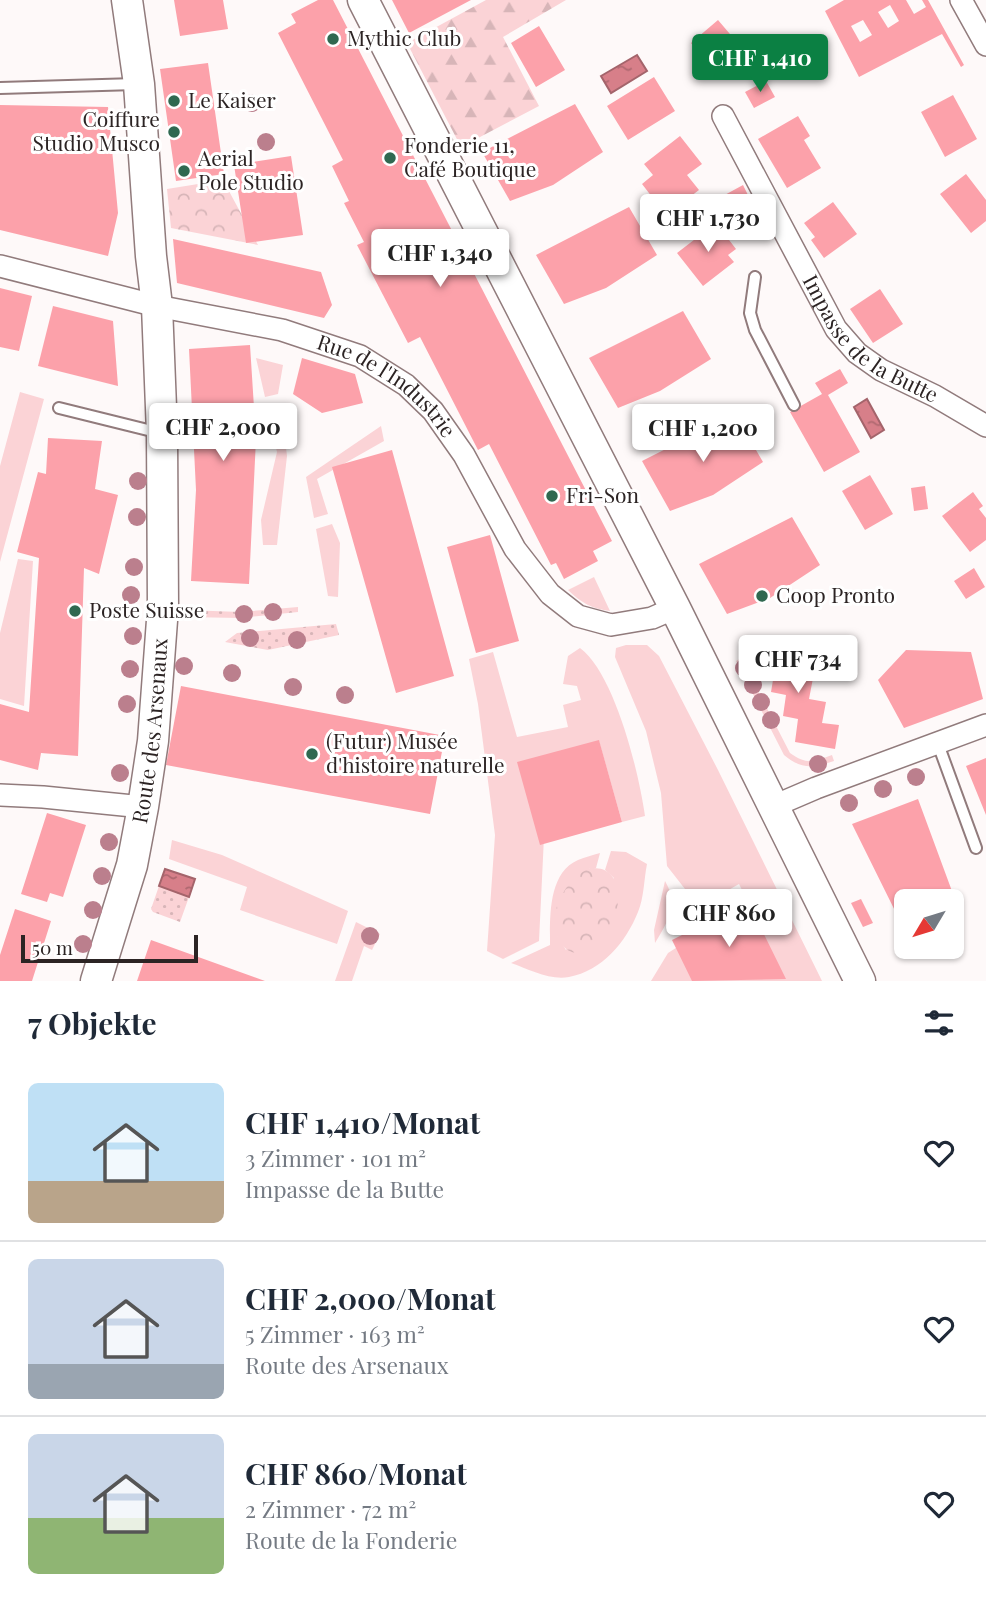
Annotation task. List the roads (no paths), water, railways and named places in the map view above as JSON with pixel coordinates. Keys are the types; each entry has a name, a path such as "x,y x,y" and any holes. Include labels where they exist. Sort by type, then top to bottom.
{"main road":[{"name":"Route des Arsenaux","path":"96,981 132,865 143,807 153,741 163,607 162,433 157,306 139,84 127,0"},
{"path":"363,0 675,608 858,978"}],"street":[{"path":"961,0 986,45"},
{"name":"Impasse de la Butte","path":"723,116 836,329 857,353 881,370 986,426"},
{"name":"Rue de l'Industrie","path":"0,266 157,306 282,330 360,356 407,385 433,411 464,455 515,549 550,594 578,616 611,625 652,618 675,608"},
{"path":"774,806 986,725"},
{"path":"0,795 143,807"}],"lane":[{"path":"0,88 139,84"},
{"path":"755,278 750,313 755,330 794,405"},
{"path":"59,408 162,433"},
{"path":"937,744 976,848"}],"water":[{"path":"637,55 647,71 611,93 601,76"},
{"path":"867,399 884,430 871,438 854,407"},
{"path":"165,869 195,879 189,897 159,886"}],"place":[{"name":"Mythic Club","path":"333,39"},
{"name":"Le Kaiser","path":"174,101"},
{"name":"Coiffure Studio Musco","path":"174,132"},
{"name":"Fonderie 11, Café Boutique","path":"390,158"},
{"name":"Aerial Pole Studio","path":"184,171"},
{"name":"Fri-Son","path":"552,496"},
{"name":"Coop Pronto","path":"762,596"},
{"name":"Poste Suisse","path":"75,611"},
{"name":"(Futur) Musée d'histoire naturelle","path":"312,754"}]}
